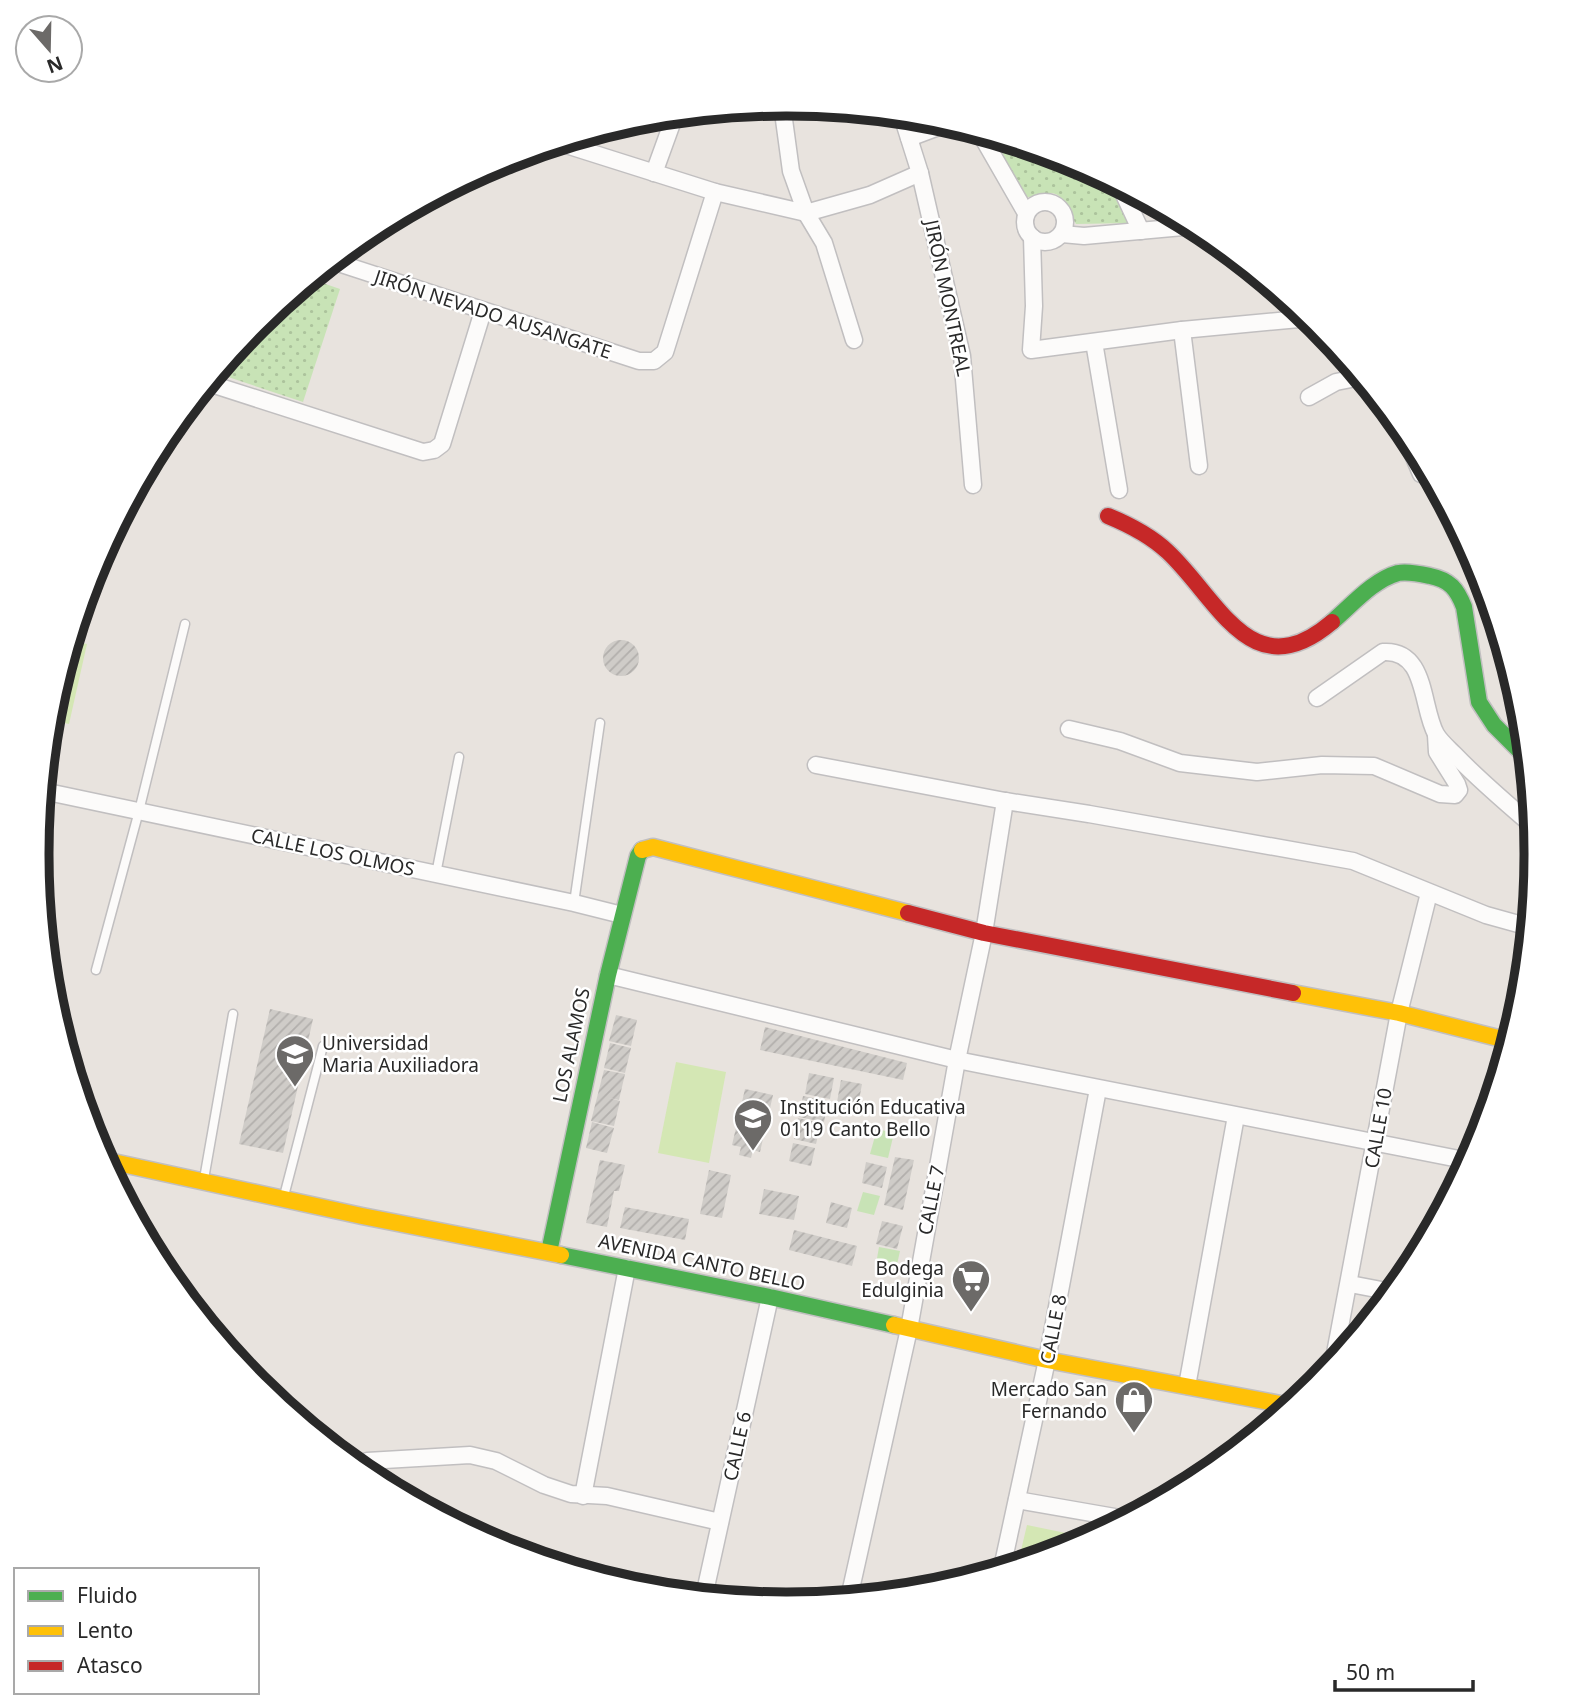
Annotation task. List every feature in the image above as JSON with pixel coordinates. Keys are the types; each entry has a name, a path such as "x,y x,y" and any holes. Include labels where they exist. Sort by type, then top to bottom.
{"street":[{"path":"783,116 791,172 806,213 824,243 854,340"},
{"path":"654,173 671,126"},
{"name":"JIRÓN MONTREAL","path":"905,127 920,173 962,356 973,485"},
{"path":"909,138 928,131"},
{"path":"987,145 1026,213"},
{"path":"576,148 715,192 806,213 870,195 920,173"},
{"name":"JIRÓN NEVADO AUSANGATE","path":"344,265 639,361 654,361 665,352 715,192"},
{"path":"1127,200 1141,231"},
{"path":"1032,237 1044,242 1057,239 1062,234 1065,215 1057,205 1040,202 1026,213 1025,226 1032,237 1034,306 1031,350 1182,330 1294,320"},
{"path":"1062,234 1084,236 1175,228"},
{"path":"217,386 423,452 434,450 442,443 483,311"},
{"path":"1182,330 1199,466"},
{"path":"1094,342 1119,490"},
{"path":"1309,397 1336,382 1350,379"},
{"path":"1108,516 1145,534 1169,553 1218,611 1239,630 1264,645 1286,647 1300,643 1368,590 1398,572 1428,576 1451,584 1462,598 1478,700 1491,724 1516,748"},
{"path":"1069,729 1120,741 1180,763 1257,772 1322,765 1374,766 1440,794 1455,794 1459,790 1437,752 1436,735 1417,672 1404,656 1383,652 1317,698"},
{"path":"1436,735 1480,782 1522,817"},
{"path":"816,765 1005,801 1314,852 1353,861 1486,915 1520,925"},
{"name":"CALLE LOS OLMOS","path":"52,793 622,915"},
{"name":"CALLE 7","path":"851,1588 909,1329 957,1060 984,933 1005,801"},
{"name":"LOS ALAMOS","path":"549,1252 608,975 638,856 643,848 653,847 984,933"},
{"name":"CALLE 10","path":"1337,1344 1399,1013 1429,893"},
{"path":"984,933 1399,1013 1500,1039"},
{"path":"608,975 957,1060 1458,1159"},
{"name":"CALLE 8","path":"1004,1558 1048,1360 1098,1089"},
{"path":"1188,1386 1236,1116"},
{"name":"AVENIDA CANTO BELLO","path":"117,1163 769,1297 1048,1360 1278,1404"},
{"path":"583,1496 627,1268"},
{"path":"1350,1284 1381,1290"},
{"name":"CALLE 6","path":"706,1587 769,1297"},
{"path":"369,1461 470,1455 496,1461 557,1491 583,1496 607,1496 720,1522"},
{"path":"1017,1500 1110,1516"}],"lane":[{"path":"96,970 185,624"},
{"path":"574,903 600,723"},
{"path":"436,874 459,757"},
{"path":"204,1182 233,1014"},
{"path":"283,1199 323,1046"}],"green space":[{"path":"994,147 1069,173 1116,195 1130,223 1076,224 1058,195 1046,193 1025,198"},
{"path":"321,283 340,289 303,402 225,376 265,333"},
{"path":"253,346 249,359 242,357"},
{"path":"80,643 87,644 69,724 61,722"},
{"path":"676,1062 726,1072 709,1163 658,1153"},
{"path":"877,1129 894,1133 888,1158 870,1154"},
{"path":"863,1192 880,1196 874,1215 857,1211"},
{"path":"879,1247 900,1251 896,1269 876,1264"},
{"path":"1027,1525 1071,1534 1024,1552 1020,1553"}],"building":[{"path":"621,640 634,645 639,658 634,671 621,676 608,671 603,658 608,645"},
{"path":"270,1009 313,1019 283,1153 239,1144"},
{"path":"616,1015 637,1020 631,1046 609,1041"},
{"path":"765,1027 907,1063 903,1080 760,1050"},
{"path":"610,1043 631,1048 625,1073 604,1068"},
{"path":"604,1070 625,1074 619,1100 609,1098 620,1101 614,1126 591,1121"},
{"path":"809,1073 834,1078 830,1099 805,1094"},
{"path":"841,1080 862,1084 858,1106 837,1102"},
{"path":"745,1089 773,1095 760,1152 753,1150 751,1158 739,1155 741,1147 732,1145"},
{"path":"803,1096 828,1101 824,1122 799,1117"},
{"path":"798,1118 821,1123 816,1144 794,1139"},
{"path":"592,1122 614,1128 607,1153 586,1148"},
{"path":"793,1143 815,1148 811,1166 789,1161"},
{"path":"895,1157 914,1160 903,1210 884,1205"},
{"path":"600,1160 625,1165 619,1191 614,1191 607,1227 586,1223"},
{"path":"866,1162 887,1167 882,1188 862,1183"},
{"path":"709,1170 731,1175 722,1218 700,1214"},
{"path":"764,1189 799,1196 794,1220 759,1214"},
{"path":"831,1202 852,1208 847,1228 826,1223"},
{"path":"625,1207 689,1219 685,1240 620,1228"},
{"path":"882,1221 903,1226 897,1249 876,1244"},
{"path":"794,1230 857,1246 852,1266 789,1250"}],"traffic: fast":[{"path":"1332,622 1371,587 1389,576 1398,573 1423,574 1448,583 1459,595 1464,607 1479,702 1494,725 1516,747"},
{"path":"549,1252 608,975 638,856 642,850"},
{"path":"561,1255 894,1325"}],"traffic: slow":[{"path":"642,850 653,847 908,913"},
{"path":"1293,993 1399,1013 1500,1039"},
{"path":"117,1163 362,1216 561,1255"},
{"path":"894,1325 1047,1360 1278,1404"}],"traffic: jam":[{"path":"1108,516 1140,531 1161,546 1239,631 1258,642 1280,646 1304,640 1332,622"},
{"path":"908,913 984,933 1293,993"}],"place":[{"name":"Universidad Maria Auxiliadora","path":"295,1088"},
{"name":"Institución Educativa 0119 Canto Bello","path":"753,1152"},
{"name":"Bodega Edulginia","path":"971,1313"},
{"name":"Mercado San Fernando","path":"1134,1434"}]}
